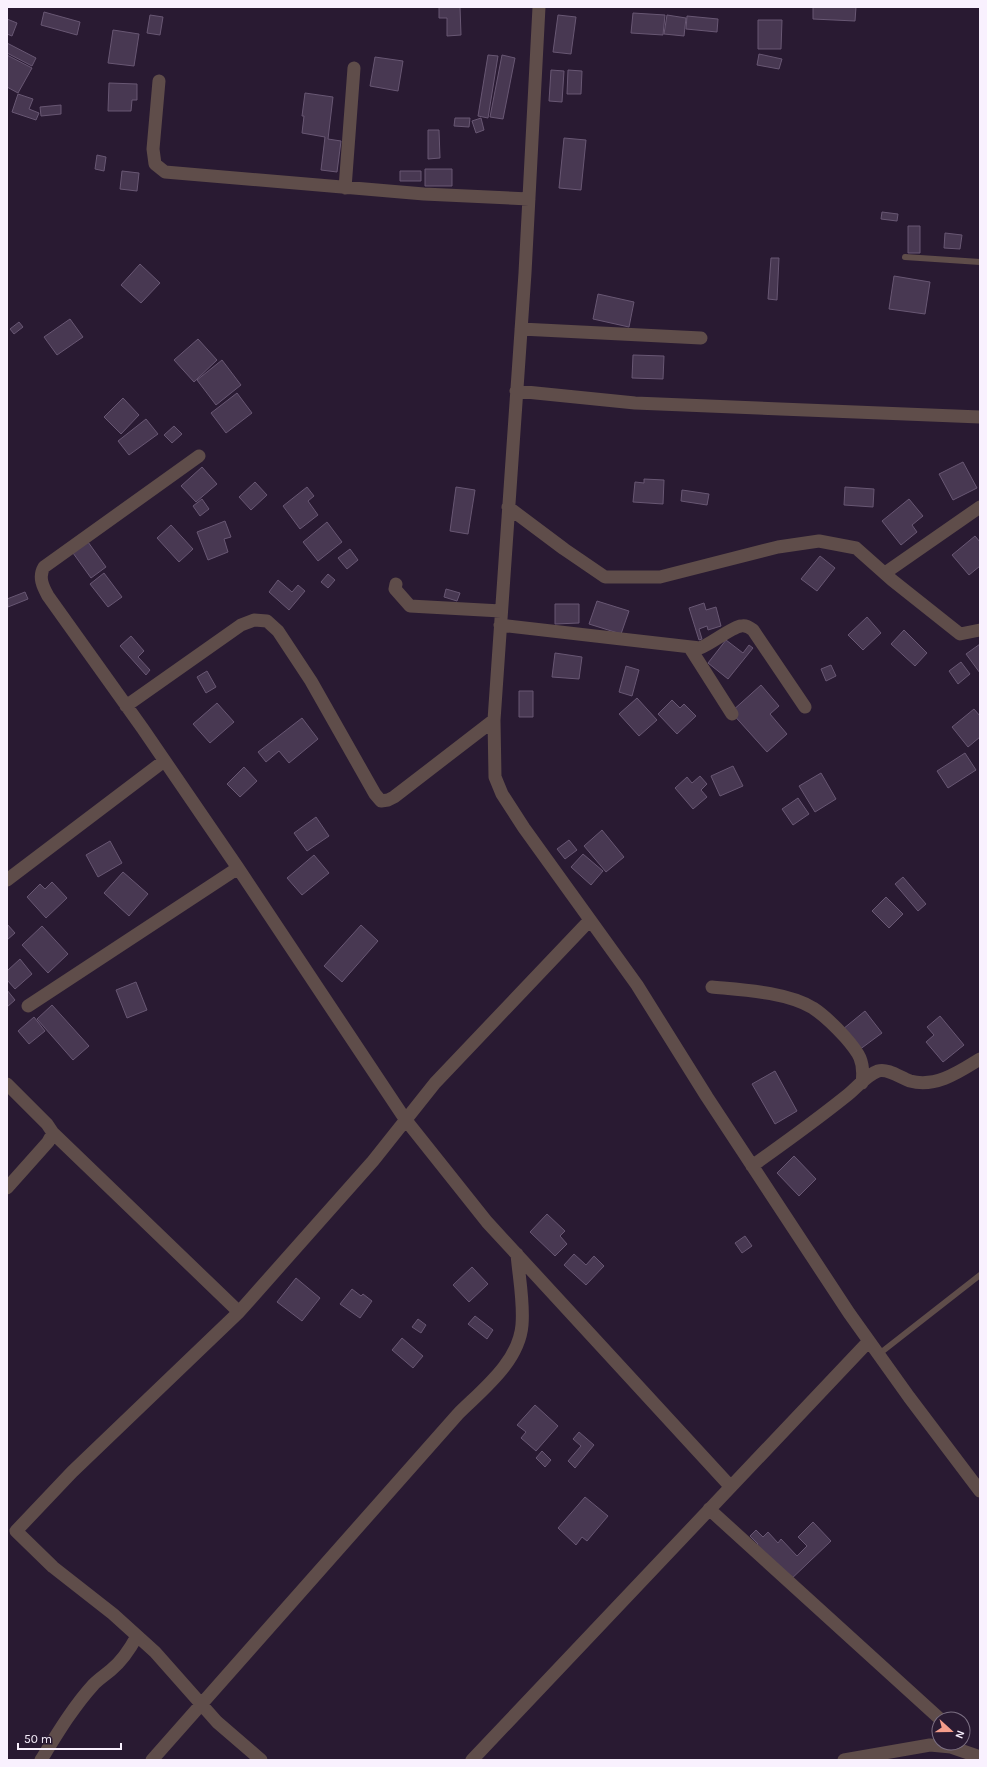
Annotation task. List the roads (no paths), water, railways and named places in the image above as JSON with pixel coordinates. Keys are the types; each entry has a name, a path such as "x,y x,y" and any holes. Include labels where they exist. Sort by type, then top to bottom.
{"street":[{"path":"539,7 521,329 494,720 495,777 502,794 524,828 637,985 752,1166 869,1341 977,1482"},
{"path":"345,188 354,68"},
{"path":"159,81 153,149 155,164 165,172 424,194 529,199"},
{"path":"521,329 701,338"},
{"path":"516,390 635,403 980,417"},
{"path":"199,456 48,564 41,572 41,579 48,596 238,868 405,1119 487,1222 730,1486"},
{"path":"508,507 564,549 605,577 660,577 778,546 819,541 856,548 960,634 980,630"},
{"path":"885,573 980,507"},
{"path":"396,584 395,589 410,606 501,611"},
{"path":"126,706 241,625 254,620 267,621 278,631 311,681 375,794 381,801 394,797 494,720"},
{"path":"500,625 690,648 700,648 708,645 740,626 747,626 753,630 805,707"},
{"path":"690,648 732,714"},
{"path":"7,880 164,761"},
{"path":"28,1006 238,868"},
{"path":"261,1760 217,1722 170,1667 113,1614 12,1535 72,1472 239,1312 373,1161 435,1083 590,920"},
{"path":"712,987 751,991 781,997 812,1007 836,1026 859,1056 864,1069 862,1083"},
{"path":"752,1166 840,1102 878,1071 884,1071 910,1081 929,1083 955,1075 980,1059"},
{"path":"7,1084 47,1124 52,1133 239,1312"},
{"path":"7,1188 48,1142 52,1133"},
{"path":"152,1760 458,1414 508,1362 517,1343 522,1327 522,1299 517,1254"},
{"path":"472,1760 869,1341"},
{"path":"709,1509 931,1711"},
{"path":"41,1760 70,1714 83,1697 96,1682 112,1670 124,1657 137,1636"},
{"path":"844,1760 930,1745 951,1747 980,1756"},
{"path":"971,1748 980,1756"}],"lane":[{"path":"905,257 980,262"},
{"path":"879,1354 980,1275"}]}
